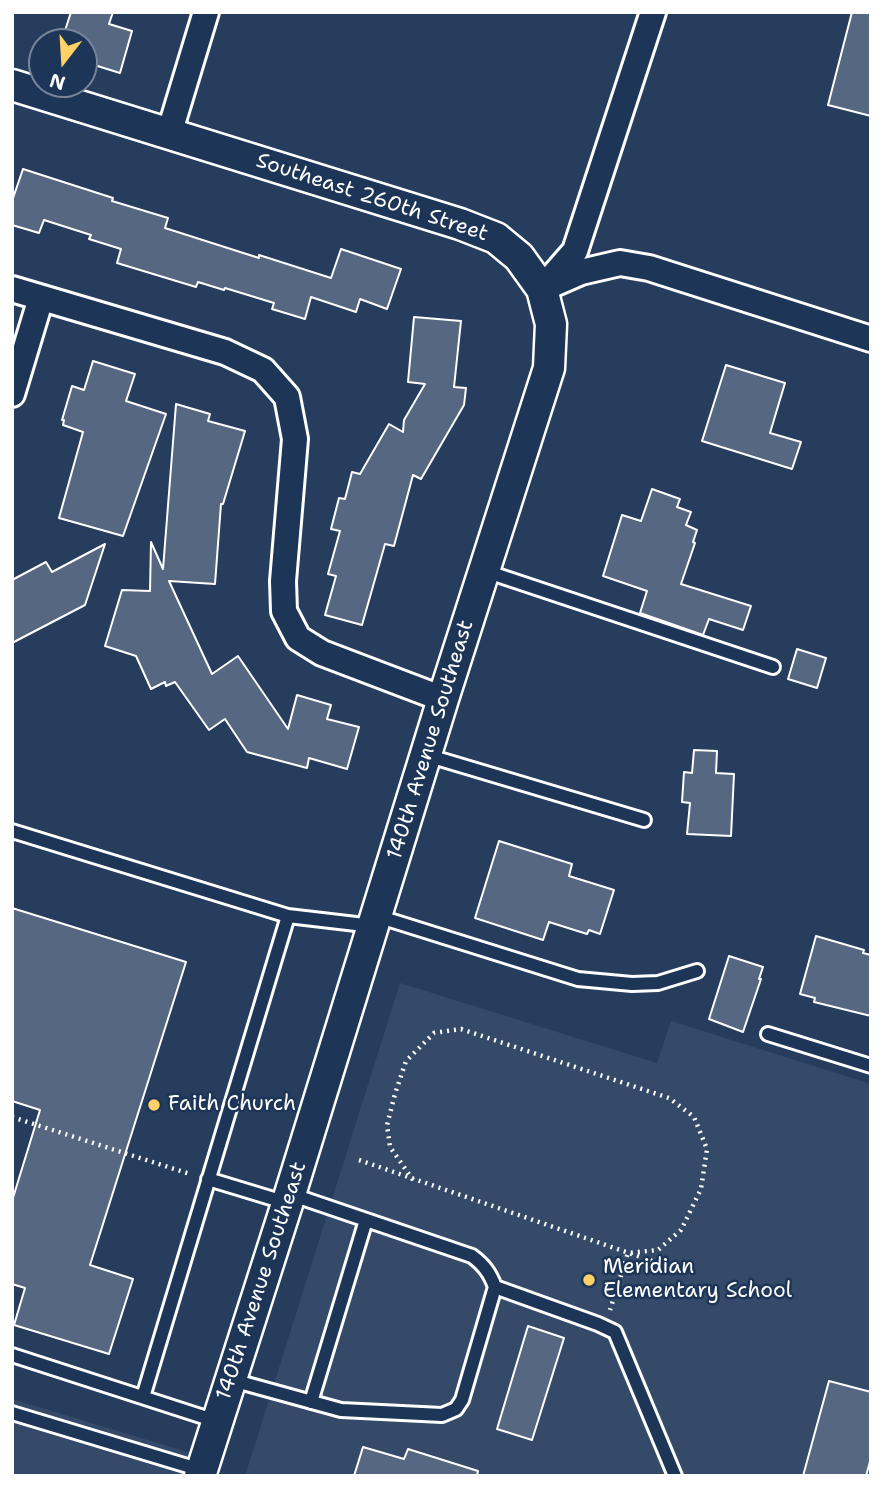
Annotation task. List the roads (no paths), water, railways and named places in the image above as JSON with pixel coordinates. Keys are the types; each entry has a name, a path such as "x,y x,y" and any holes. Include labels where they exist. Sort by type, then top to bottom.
{"street":[{"path":"169,134 206,12"},
{"path":"542,289 575,251 653,12"},
{"name":"Southeast 260th Street","path":"12,85 460,224 496,238 519,257 542,289"},
{"path":"542,289 581,272 620,263 649,268 871,339"},
{"path":"12,289 225,352 263,370 287,397 295,439 283,581 284,611 298,638 322,653 443,699"},
{"name":"140th Avenue Southeast","path":"200,1473 289,1199 443,699 549,368 551,324 542,289"},
{"path":"12,394 41,298"}],"lane":[{"path":"484,571 773,667"},
{"path":"426,755 643,820"},
{"path":"12,831 288,916 374,921 578,979 632,984 658,983 697,971"},
{"path":"143,1397 288,916"},
{"path":"768,1034 871,1066"},
{"path":"208,1179 366,1220 472,1256 483,1264 495,1286 462,1400 456,1409 442,1415 341,1410 231,1380"},
{"path":"311,1402 366,1220"},
{"path":"495,1286 615,1332 675,1476"},
{"path":"12,1355 216,1421"},
{"path":"12,1413 200,1473"}],"place":[{"name":"Faith Church","path":"154,1105"},
{"name":"Meridian Elementary School","path":"589,1280"}]}
